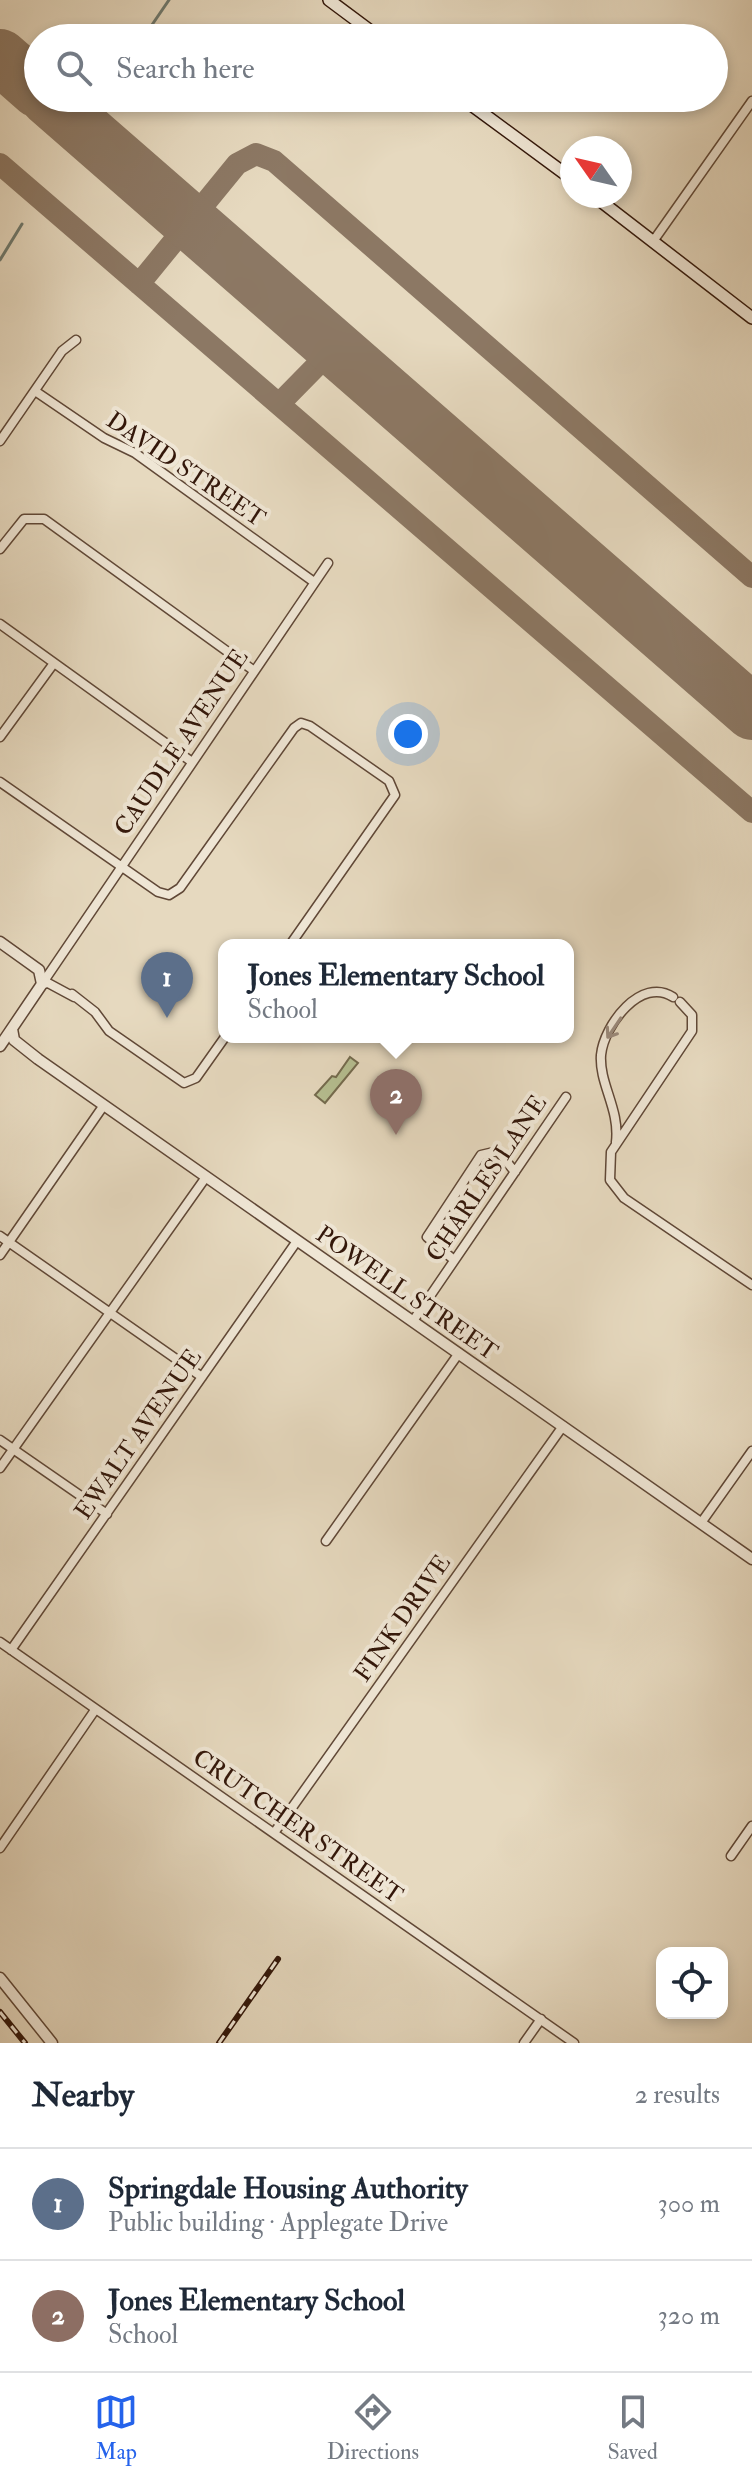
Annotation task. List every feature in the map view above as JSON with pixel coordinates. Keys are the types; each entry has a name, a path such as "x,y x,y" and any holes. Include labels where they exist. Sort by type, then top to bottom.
{"main road":[{"path":"329,0 361,24"},
{"path":"481,112 560,170"},
{"path":"610,208 752,318"}],"street":[{"path":"654,240 752,101"},
{"path":"0,441 62,351 76,340"},
{"name":"DAVID STREET","path":"35,391 104,438 135,453 314,582"},
{"path":"0,549 18,524 31,516 44,519 253,670"},
{"name":"CAUDLE AVENUE","path":"43,977 328,563"},
{"path":"0,624 192,762"},
{"path":"0,737 54,663"},
{"path":"0,782 163,894 175,893 294,728 306,724 389,781 395,795 294,939"},
{"path":"2,946 48,983 95,1012 109,1031 184,1083 196,1078 221,1043"},
{"path":"3,1036 43,977"},
{"path":"616,1143 689,1038 692,1015 677,1000 658,990 640,995 605,1041 601,1059 618,1119 616,1143 608,1170 618,1193 752,1285"},
{"name":"POWELL STREET","path":"3,1036 752,1559"},
{"name":"CHARLES LANE","path":"413,1321 566,1097"},
{"path":"0,1255 104,1105"},
{"path":"454,1260 427,1237 481,1155 498,1151 515,1172"},
{"path":"0,1468 206,1177"},
{"path":"0,1236 202,1377"},
{"name":"EWALT AVENUE","path":"11,1650 297,1241"},
{"path":"326,1541 459,1353"},
{"name":"FINK DRIVE","path":"274,1833 563,1426"},
{"path":"0,1440 107,1514"},
{"path":"701,1523 752,1451"},
{"name":"CRUTCHER STREET","path":"0,1642 574,2043"},
{"path":"0,1848 95,1710"},
{"path":"731,1856 752,1826"},
{"path":"0,1978 52,2043"},
{"path":"524,2043 541,2019"}],"green space":[{"path":"350,1057 358,1063 325,1103 315,1095 332,1076 336,1077"}],"waterway":[{"path":"153,24 169,0"},
{"path":"0,260 22,224"}],"taxiway":[{"path":"139,284 237,164 256,154 274,161 752,577"},
{"path":"0,164 752,812"},
{"path":"279,404 334,348"}],"runway":[{"path":"0,57 24,78"},
{"path":"64,112 752,712"}],"railway":[{"path":"219,2043 278,1959"},
{"path":"0,2012 25,2043"}],"place":[{"name":"Springdale Housing Authority","path":"167,1018"},
{"name":"Jones Elementary School","path":"396,1135"}]}
